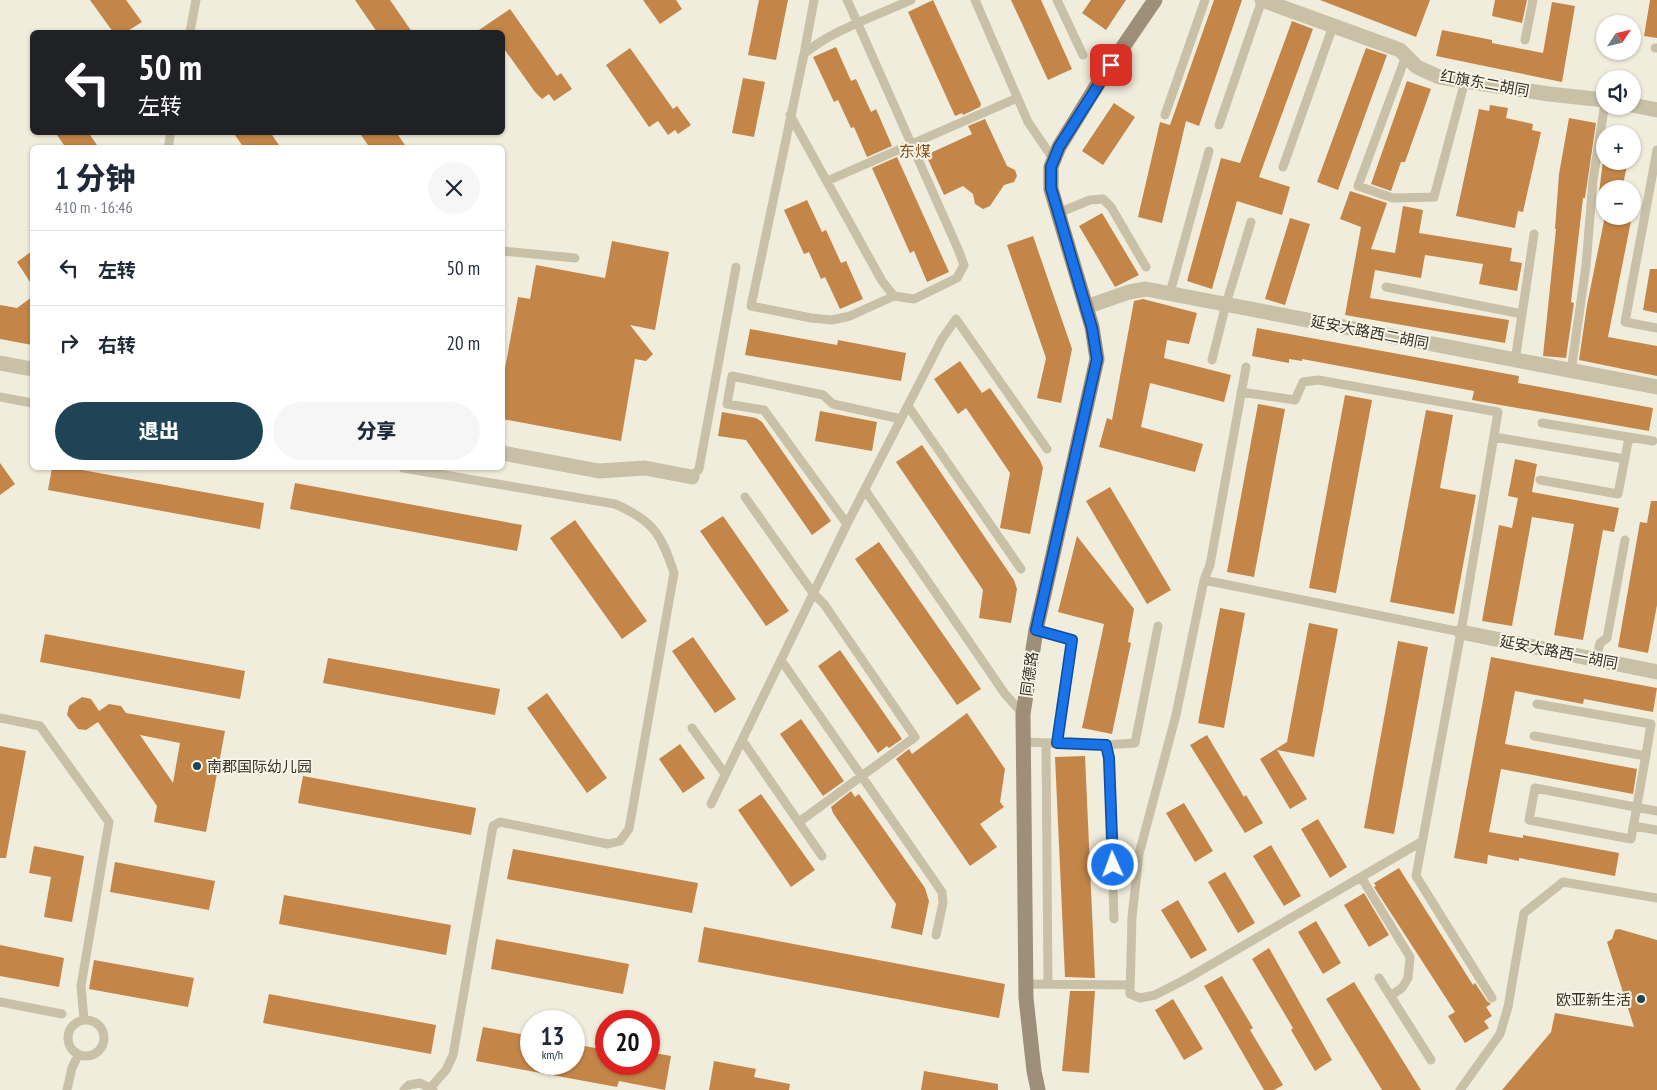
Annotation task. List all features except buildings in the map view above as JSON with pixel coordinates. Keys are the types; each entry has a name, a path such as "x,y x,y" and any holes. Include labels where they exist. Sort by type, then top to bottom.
{"street":[{"name":"同德路","path":"1038,1090 1034,1071 1026,984 1023,714 1036,630 1097,359 1092,328 1051,188 1051,167 1059,147 1155,0"},
{"name":"红旗东二胡同","path":"1262,0 1400,50 1417,67 1439,77 1596,100"},
{"path":"1641,107 1657,110"},
{"name":"延安大路西二胡同","path":"1086,307 1129,292 1146,289 1657,387"},
{"path":"0,363 30,369"},
{"path":"505,454 598,471 645,468 692,477"},
{"name":"延安大路西一胡同","path":"1461,632 1657,672"}],"lane":[{"path":"190,30 196,0"},
{"path":"814,0 751,306 810,318 832,320 850,316 894,296 914,299 931,292 957,278 964,265 847,0"},
{"path":"804,54 815,44 911,0"},
{"path":"974,0 1028,122 1054,160"},
{"path":"1165,115 1205,0"},
{"path":"1219,125 1262,0"},
{"path":"1525,40 1533,0"},
{"path":"1058,1 1083,55"},
{"path":"1283,167 1333,26"},
{"path":"1406,56 1358,186 1393,198 1434,197 1464,81"},
{"path":"827,181 1017,98"},
{"path":"790,115 882,281 894,296"},
{"path":"1571,371 1586,266 1593,180 1603,115"},
{"path":"1657,150 1625,322 1657,328"},
{"path":"1170,293 1209,151"},
{"path":"1058,213 1090,200 1103,199 1111,207 1146,267"},
{"path":"1212,360 1226,304 1251,222"},
{"path":"1515,361 1534,234"},
{"path":"505,251 575,258"},
{"path":"692,477 699,469 736,267"},
{"path":"1386,288 1522,314"},
{"path":"711,804 847,524 942,339 956,318 1047,449"},
{"path":"1246,367 1210,565 1204,580 1176,715 1139,854 1132,917 1130,994 1140,998 1155,995 1188,978 1421,842"},
{"path":"847,524 764,410 727,404 732,376 823,395 832,404 901,418"},
{"path":"1241,392 1295,400 1303,382 1318,380 1498,412 1461,632 1416,876 1492,998"},
{"path":"0,397 30,403"},
{"path":"908,406 1021,569"},
{"path":"1542,424 1654,441"},
{"path":"1494,437 1625,460"},
{"path":"1540,480 1618,494 1629,437"},
{"path":"404,1090 414,1083 432,1088 446,1070 453,1055 494,826 500,822 608,844 620,841 629,830 674,573 666,548 655,529 640,515 615,504 415,470"},
{"path":"865,490 1005,694 1023,714"},
{"path":"745,497 813,594 824,604 915,737 799,822"},
{"path":"1596,660 1600,642 1607,638 1625,540"},
{"path":"1204,580 1461,632"},
{"path":"1023,742 1106,745 1135,743 1158,626"},
{"path":"1036,630 1072,640 1057,743"},
{"path":"781,660 942,892 943,903 936,935"},
{"path":"1537,704 1651,724 1646,756 1637,807 1633,826 1631,839 1529,820 1535,788 1637,807 1657,811"},
{"path":"0,718 40,726 109,822 80,986 84,1019"},
{"path":"692,728 725,774"},
{"path":"1534,736 1646,756"},
{"path":"742,740 822,856"},
{"path":"1046,743 1048,984"},
{"path":"1106,745 1109,758 1114,919"},
{"path":"1633,826 1657,830"},
{"path":"1361,877 1410,957 1408,978 1402,988 1390,996"},
{"path":"1460,1090 1500,1034 1508,1007 1524,913 1533,904 1563,882 1657,898"},
{"path":"1379,978 1430,1060"},
{"path":"1026,984 1130,985"},
{"path":"0,1002 62,1014"},
{"path":"84,1019 96,1022 103,1032 103,1044 91,1056 78,1055 68,1045 67,1038 72,1026 84,1019"},
{"path":"67,1090 72,1068 78,1055"}],"place":[{"name":"南郡国际幼儿园","path":"197,766"},
{"name":"欧亚新生活","path":"1641,999"}],"district":[{"name":"东煤","path":"915,151"}],"route":[{"path":"1111,65 1059,147 1051,167 1051,188 1092,328 1097,359 1036,630 1072,640 1057,743 1106,745 1109,758 1113,865"}]}
